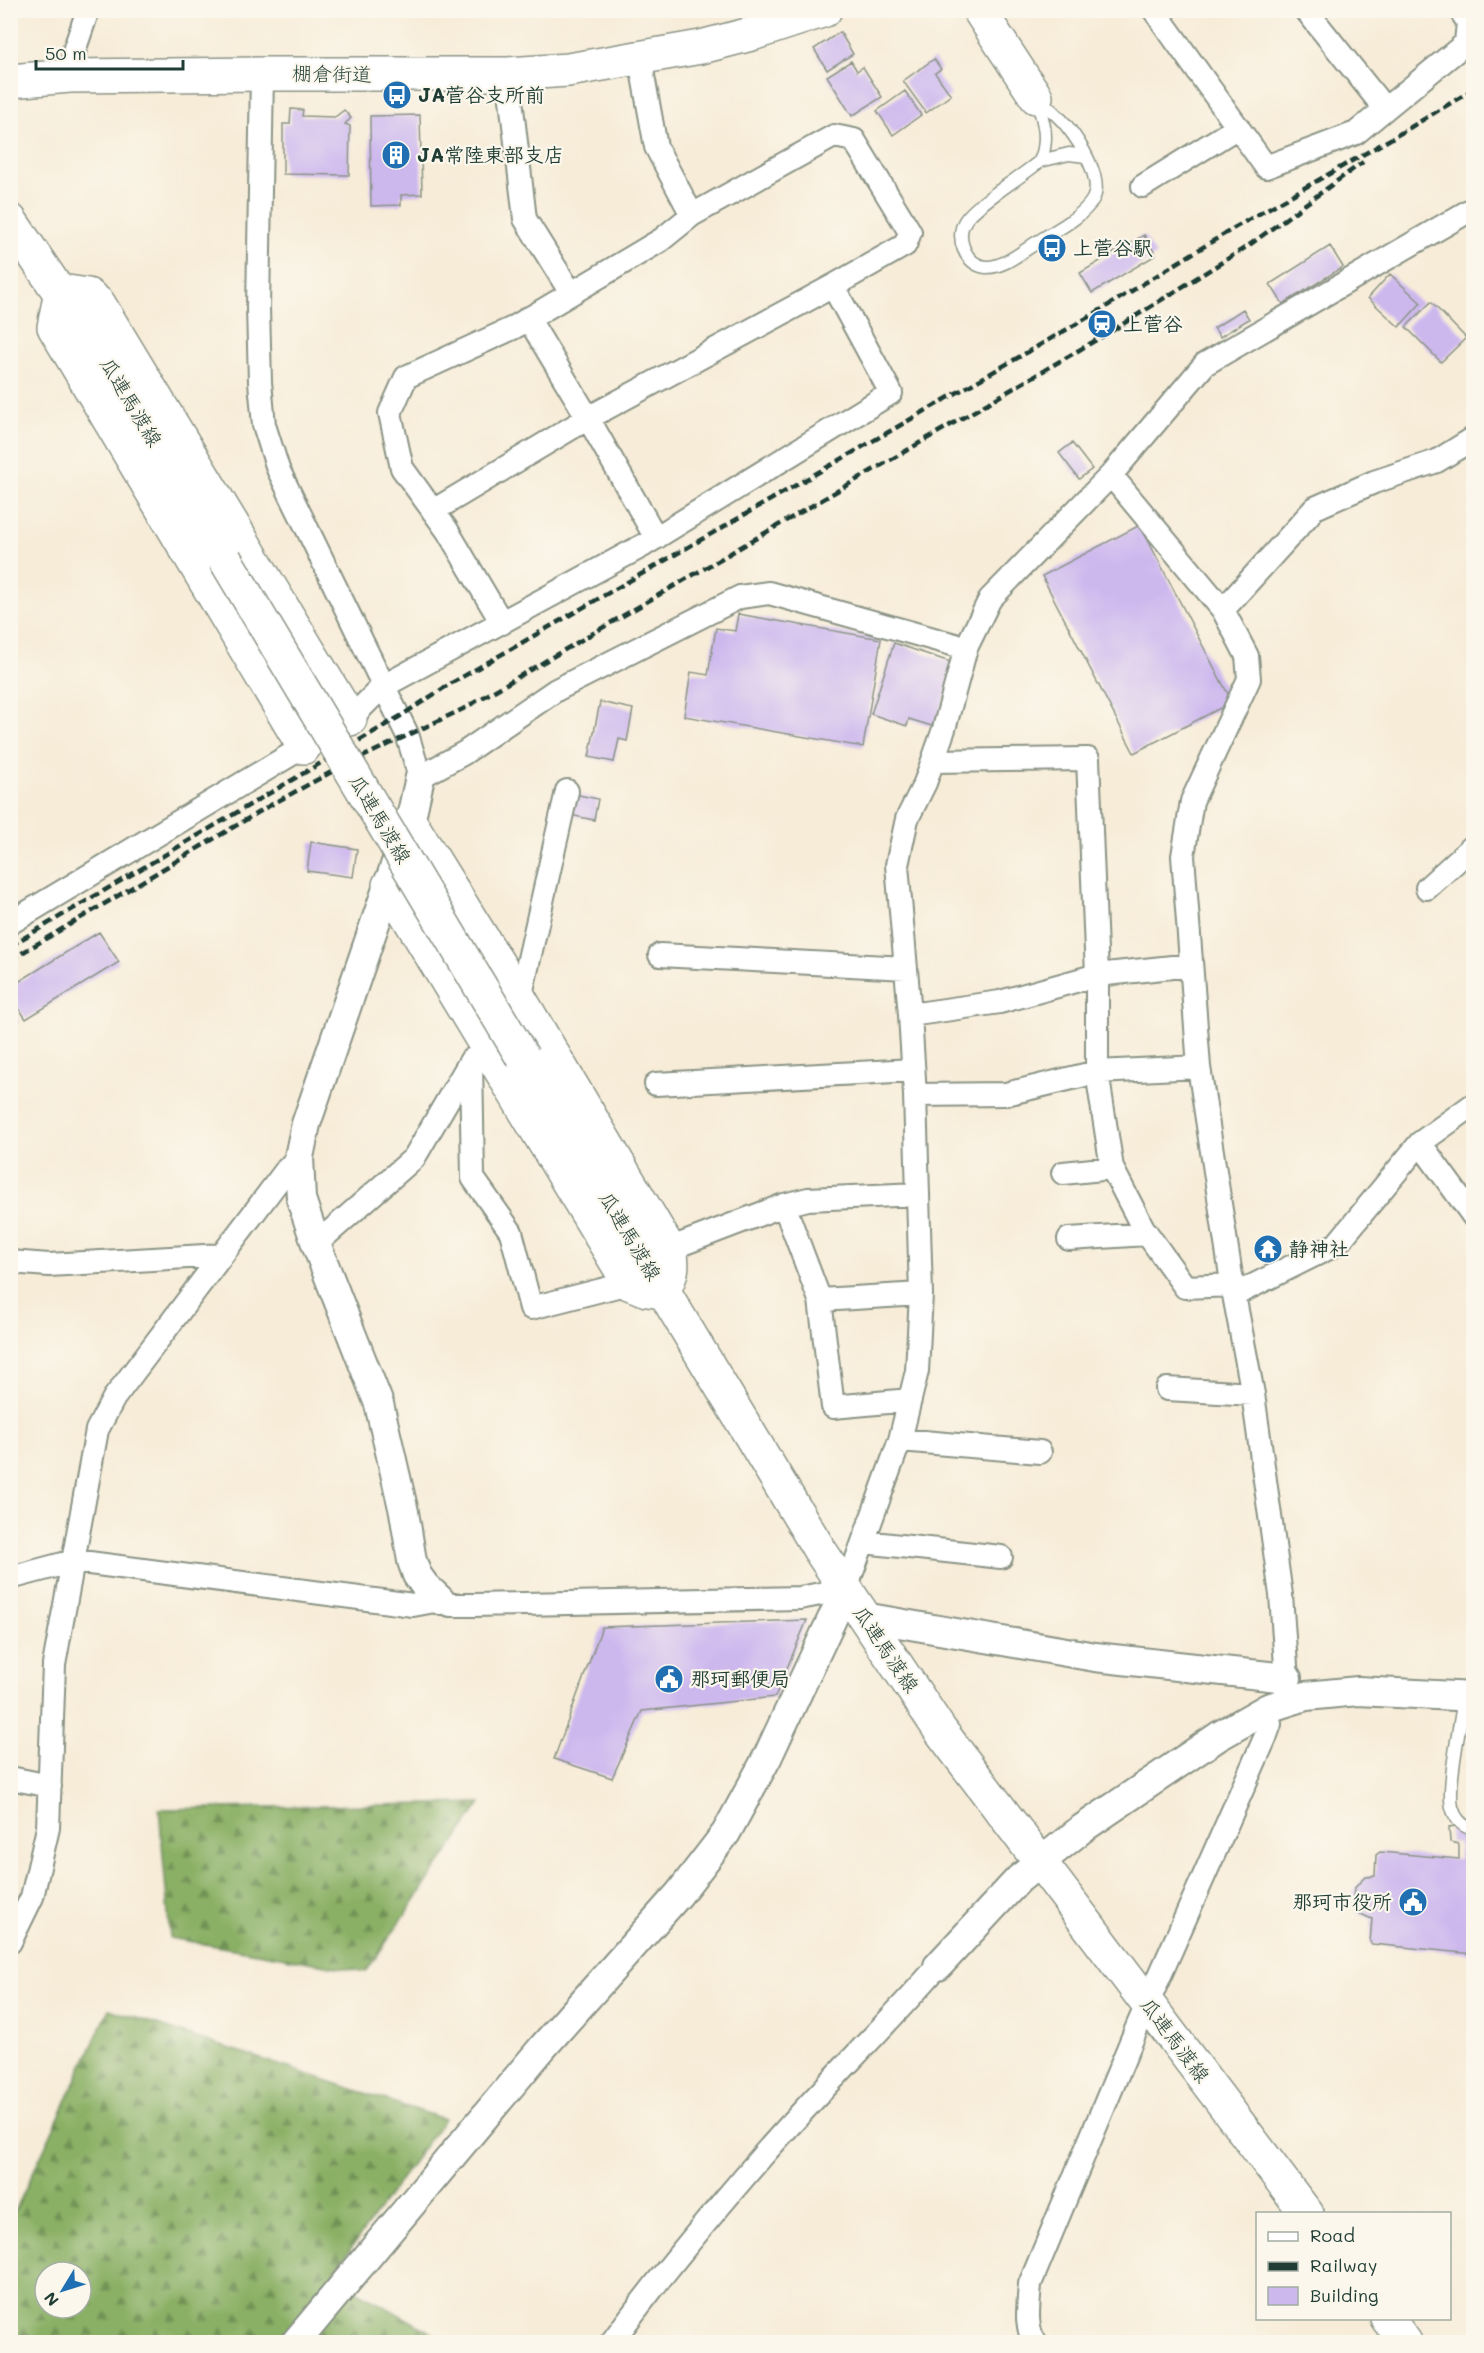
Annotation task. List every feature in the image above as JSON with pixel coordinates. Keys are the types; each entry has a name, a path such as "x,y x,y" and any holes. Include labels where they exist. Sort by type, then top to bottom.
{"main road":[{"name":"棚倉街道","path":"10,81 70,76 508,74 568,70 640,59 755,33 825,10"},
{"path":"979,10 1036,97"},
{"name":"瓜連馬渡線","path":"10,220 61,291 105,359 663,1292 864,1617 940,1730 1305,2212"},
{"path":"304,747 54,327 61,291 88,295 99,304 350,719"},
{"path":"389,885 475,1047 629,1283 648,1290 663,1292 671,1276 673,1261 669,1249 520,999 410,822"},
{"path":"1388,2320 1405,2343"}],"street":[{"path":"70,76 75,48 88,10"},
{"path":"1154,10 1266,167 1356,133 1466,43 1468,22 1460,10"},
{"path":"1306,10 1385,109"},
{"path":"640,59 656,147 692,214"},
{"path":"262,74 258,308 264,425 278,469 407,735 420,777 410,822 319,1082 299,1157 301,1198 316,1244 380,1404 404,1512 412,1561 425,1586 440,1600 450,1605 800,1598 846,1589"},
{"path":"508,74 525,219 571,293"},
{"path":"1143,186 1238,127"},
{"path":"433,511 588,418 833,286 906,244 910,232 854,140 834,136 692,214 661,240 513,328 406,377 390,413 402,468 447,531 502,623"},
{"path":"296,2343 543,2047 680,1894 726,1833 767,1758 846,1589 900,1440 917,1371 921,1294 915,1095 897,865 907,819 925,783 933,760 966,648 990,599 1111,475 1205,364 1473,208"},
{"path":"10,923 350,719 382,687 656,538 891,393 833,286"},
{"path":"528,318 656,538"},
{"path":"1223,610 1315,508 1374,482 1437,461 1473,438"},
{"path":"1035,2343 1028,2325 1030,2284 1281,1696 1281,1595 1253,1394 1233,1290 1199,1067 1183,856 1192,801 1249,679 1247,656 1223,610 1111,475"},
{"path":"420,777 464,753 556,690 740,597 769,593 966,648"},
{"path":"933,760 1088,759 1097,975 1097,1072 1113,1168 1147,1234 1185,1287 1233,1290 1337,1244 1420,1143 1473,1104"},
{"path":"520,999 567,791"},
{"path":"1427,888 1471,848 1473,853"},
{"path":"660,955 906,969"},
{"path":"910,1015 1000,1002 1097,975 1191,965"},
{"path":"316,1244 414,1158 475,1047"},
{"path":"475,1047 474,1178 511,1232 531,1308 629,1283"},
{"path":"915,1095 1006,1094 1097,1072 1199,1067"},
{"path":"656,1084 913,1070"},
{"path":"1420,1143 1473,1217"},
{"path":"10,1942 32,1897 48,1828 54,1665 97,1430 114,1398 287,1169 299,1157"},
{"path":"1063,1173 1113,1168"},
{"path":"669,1249 784,1205 808,1199 918,1194"},
{"path":"784,1205 820,1300 833,1407 910,1400"},
{"path":"1070,1239 1147,1234"},
{"path":"10,1262 49,1265 222,1256"},
{"path":"820,1300 921,1294"},
{"path":"1167,1389 1253,1394"},
{"path":"900,1440 1040,1452"},
{"path":"864,1542 1001,1557"},
{"path":"10,1578 74,1561 413,1605 440,1600"},
{"path":"864,1617 1095,1657 1281,1696 1358,1691 1469,1696"},
{"path":"612,2343 637,2308 764,2154 892,2019 1019,1879 1083,1828 1140,1788 1281,1696"},
{"path":"10,1778 50,1786"}],"lane":[{"path":"1036,97 1066,124 1086,156 1095,176 1096,190 1093,200 1084,210 1011,259 994,267 983,267 965,253 961,240 961,228 966,218 1040,161 1069,154 1086,156"},
{"path":"1036,97 1044,122 1045,137 1045,149 1040,161"},
{"path":"1469,1696 1452,1785 1452,1806 1457,1819 1468,1828 1473,1829"}],"green space":[{"path":"481,1803 366,1972 170,1938 159,1809"},
{"path":"109,2009 444,2119 331,2276 448,2342 11,2342 11,2220"}],"building":[{"path":"426,10 476,10 477,14 427,16"},
{"path":"840,32 853,54 827,70 814,49"},
{"path":"934,59 941,69 935,73 951,95 926,113 903,81"},
{"path":"851,61 857,71 863,67 882,97 852,116 827,76"},
{"path":"905,91 921,115 893,135 877,111"},
{"path":"291,109 303,110 302,116 335,117 344,110 351,118 345,124 350,126 349,175 283,174 283,124 290,124"},
{"name":"JA常陸東部支店","path":"420,115 422,194 401,195 401,205 371,206 370,116"},
{"path":"1144,235 1156,255 1092,293 1080,273"},
{"path":"1330,246 1343,267 1283,304 1270,284"},
{"path":"1390,274 1421,303 1399,327 1368,298"},
{"path":"1431,302 1466,338 1441,362 1406,327"},
{"path":"1243,309 1249,319 1220,337 1214,328"},
{"path":"1072,443 1092,469 1079,479 1059,453"},
{"path":"1140,525 1232,702 1134,753 1042,576"},
{"path":"738,614 881,639 863,747 684,716 691,672 708,675 716,628 735,631"},
{"path":"894,643 956,664 935,727 909,719 907,726 871,714"},
{"path":"600,702 633,709 627,741 619,739 614,762 589,757"},
{"path":"574,794 598,799 594,820 570,815"},
{"path":"311,842 357,849 353,877 307,871"},
{"path":"99,932 119,962 26,1019 10,995 10,987"},
{"path":"10,1008 19,1021 10,1027"},
{"path":"807,1620 775,1697 642,1711 612,1778 554,1759 602,1627"},
{"name":"那珂市役所","path":"1474,1825 1474,1954 1372,1944 1370,1942 1372,1919 1358,1913 1353,1898 1354,1889 1365,1877 1375,1876 1376,1855 1380,1852 1459,1859 1459,1844 1450,1842 1449,1827"}],"railway":[{"path":"10,946 399,717 450,684 1099,311 1234,228 1474,89"},
{"path":"10,960 269,806 335,770 463,709 1110,332 1248,246 1363,162"}],"place":[{"name":"JA菅谷支所前","path":"397,95"},
{"name":"JA常陸東部支店","path":"396,155"},
{"name":"上菅谷駅","path":"1052,248"},
{"name":"上菅谷","path":"1102,324"},
{"name":"静神社","path":"1268,1249"},
{"name":"那珂郵便局","path":"669,1679"},
{"name":"那珂市役所","path":"1413,1902"}]}
